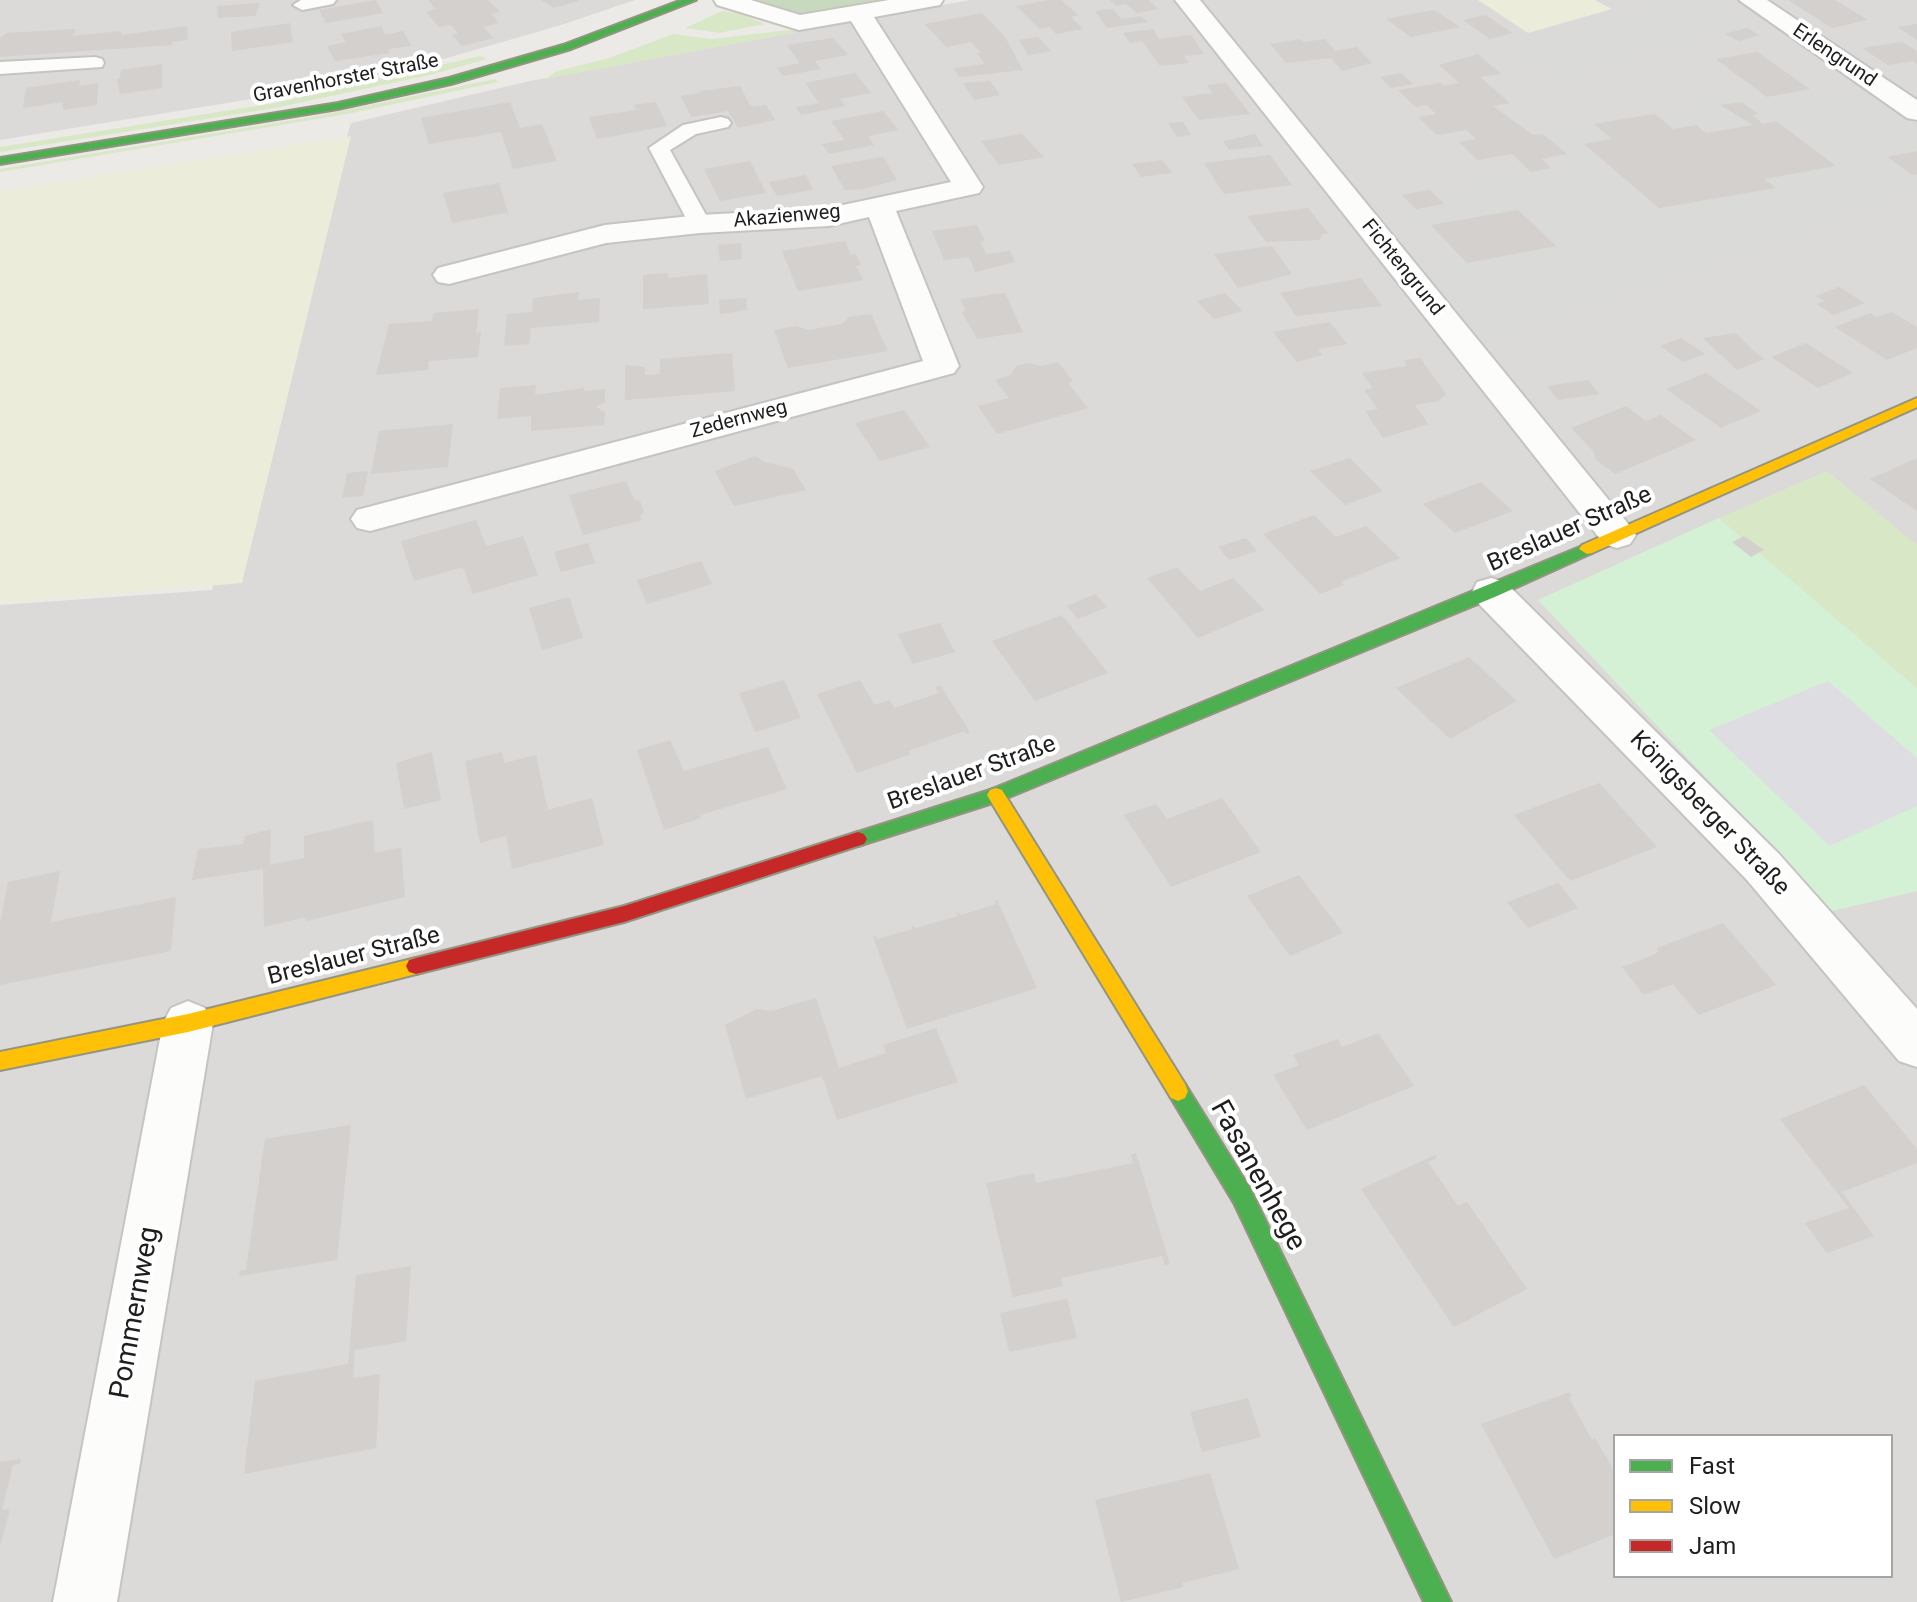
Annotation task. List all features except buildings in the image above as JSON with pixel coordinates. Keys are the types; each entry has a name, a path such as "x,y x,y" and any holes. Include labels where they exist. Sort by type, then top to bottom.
{"street":[{"name":"Gravenhorster Straße","path":"0,161 338,106 451,81 567,47 691,0"},
{"path":"726,0 799,23 931,0"},
{"name":"Fichtengrund","path":"1187,0 1617,535"},
{"name":"Erlengrund","path":"1751,0 1917,112"},
{"name":"Akazienweg","path":"449,275 605,234 700,224 829,217 969,187 859,14"},
{"name":"Zedernweg","path":"370,519 942,366 879,206"},
{"name":"Breslauer Straße","path":"0,1061 188,1023 624,914 996,795 1491,592 1917,402"},
{"name":"Königsberger Straße","path":"1491,592 1763,867 1917,1045"},
{"name":"Fasanenhege","path":"996,795 1242,1196 1438,1602"},
{"name":"Pommernweg","path":"85,1602 188,1023"}],"lane":[{"path":"302,5 327,0"},
{"path":"0,68 95,63"},
{"path":"700,224 659,148 690,129 721,123"}],"shaded area":[{"path":"0,0 635,0 447,58 331,86 0,140"},
{"path":"970,0 1917,0 1917,1602 0,1602 0,605 212,590 351,123 530,81"},
{"path":"1673,0 1714,0 1750,24 1557,79 1508,45"},
{"path":"1858,90 1917,129 1917,192 1482,342 1425,270 1454,265 1397,197 1580,166 1553,141 1565,128 1704,107 1696,100 1726,96 1776,104"},
{"path":"1828,681 1917,758 1917,806 1830,846 1709,730"}],"green space":[{"path":"758,0 888,0 811,14 792,13"},
{"path":"1478,0 1595,0 1612,9 1528,33"},
{"path":"722,11 741,14 765,24 719,33 685,28"},
{"path":"826,27 545,79 557,71 609,58 673,34 712,39"},
{"path":"480,56 487,59 430,75 275,108 0,152 0,147 274,103"},
{"path":"495,79 498,82 347,114 0,172 0,169 317,116"},
{"path":"351,136 242,583 0,603 0,191"},
{"path":"1827,471 1917,545 1917,688 1719,518"},
{"path":"1719,518 1917,688 1917,891 1832,911 1538,600"}],"traffic: fast":[{"path":"0,161 338,106 451,81 567,47 691,0"},
{"path":"858,839 996,795 1491,592 1587,549"},
{"path":"1178,1091 1242,1196 1438,1602"}],"traffic: slow":[{"path":"1587,549 1917,402"},
{"path":"996,795 1178,1091"},
{"path":"0,1061 188,1023 416,966"}],"traffic: jam":[{"path":"416,966 624,914 858,839"}]}
